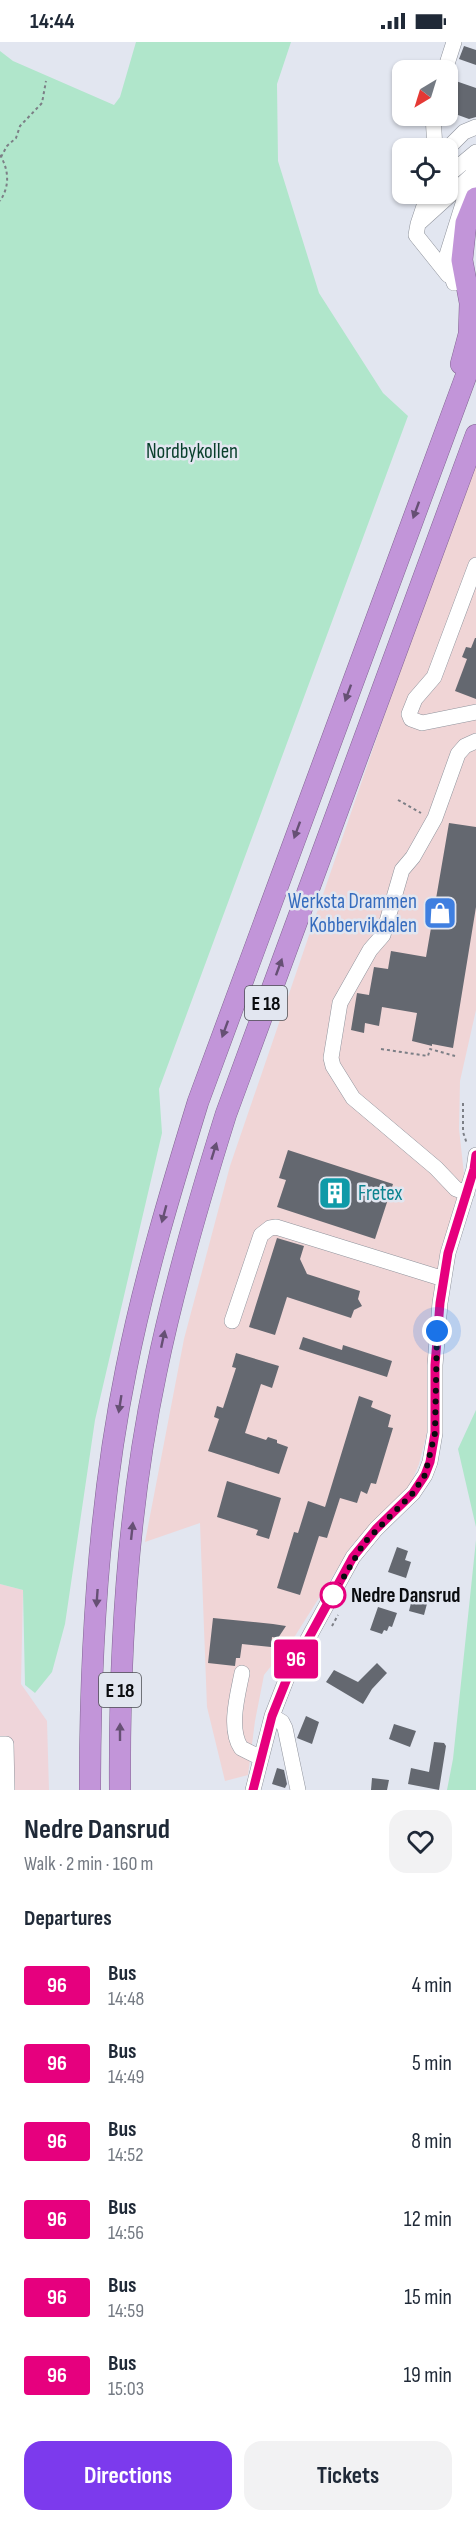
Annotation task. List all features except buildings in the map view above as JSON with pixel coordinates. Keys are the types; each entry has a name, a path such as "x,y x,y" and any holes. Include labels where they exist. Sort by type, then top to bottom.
{"highway":[{"path":"437,455 469,334 470,303 462,260 466,223 476,198"},
{"name":"E 18","path":"90,1790 90,1700 97,1588 106,1504 126,1370 165,1209 206,1080 476,349"},
{"name":"E 18","path":"120,1790 120,1701 126,1590 134,1514 155,1376 193,1219 226,1114 476,435"}],"street":[{"path":"448,60 454,42"},
{"path":"458,138 464,132 476,127"},
{"path":"458,167 476,152"},
{"path":"418,224 474,170"},
{"path":"454,283 446,258 474,170"},
{"path":"425,204 416,235 470,303"},
{"path":"476,565 434,677 415,699 409,714 411,719 422,723 476,712"},
{"path":"467,1193 456,1189 353,1098 333,1066 331,1058 340,1003 370,950 383,934 402,870 413,857 435,818 458,754 465,746 476,741"},
{"path":"253,1790 272,1716 288,1676 353,1557 376,1529 413,1493 425,1475 435,1433 435,1365 448,1253 476,1155"},
{"path":"232,1321 261,1235 270,1228 276,1227 444,1280"},
{"path":"242,1672 236,1724 238,1743 244,1752 261,1758"},
{"path":"272,1716 282,1722 285,1728 298,1790"},
{"path":"3,1744 7,1790"}],"path":[{"path":"0,201 8,179 7,167 1,156 16,138 20,126 42,103 46,81"},
{"path":"398,800 426,815"},
{"path":"381,1049 428,1056 430,1049 455,1056"},
{"path":"463,1103 465,1142 476,1147"}],"shaded area":[{"path":"476,448 476,1010 460,1081 459,1129 464,1174 444,1242 430,1421 419,1464 409,1488 353,1544 295,1636 264,1675 248,1775 225,1781 207,1707 200,1523 145,1542 184,1339 230,1166"},
{"path":"0,1584 23,1590 21,1684 47,1721 49,1790 0,1790"}],"green space":[{"name":"Nordbykollen","path":"136,42 291,42 277,84 278,161 319,293 383,393 408,416 159,1089 162,1133 95,1420 65,1624 52,1672 35,1693 25,1685 23,1590 0,1584 0,51 13,61 114,105 120,97"},
{"path":"476,1410 476,1527 458,1449"},
{"path":"476,1540 476,1790 447,1790 453,1759"}],"bus line":[{"name":"96","path":"253,1790 272,1716 288,1676 353,1557 376,1529 413,1493 425,1475 430,1462 435,1433 435,1365 440,1303 448,1253 474,1169 476,1155"}],"place":[{"name":"Werksta Drammen Kobbervikdalen","path":"440,913"},
{"name":"Fretex","path":"335,1193"},
{"name":"Nedre Dansrud","path":"333,1595"}],"route":[{"path":"333,1595 353,1557 376,1529 413,1493 425,1475 430,1462 435,1433 437,1331"}]}
